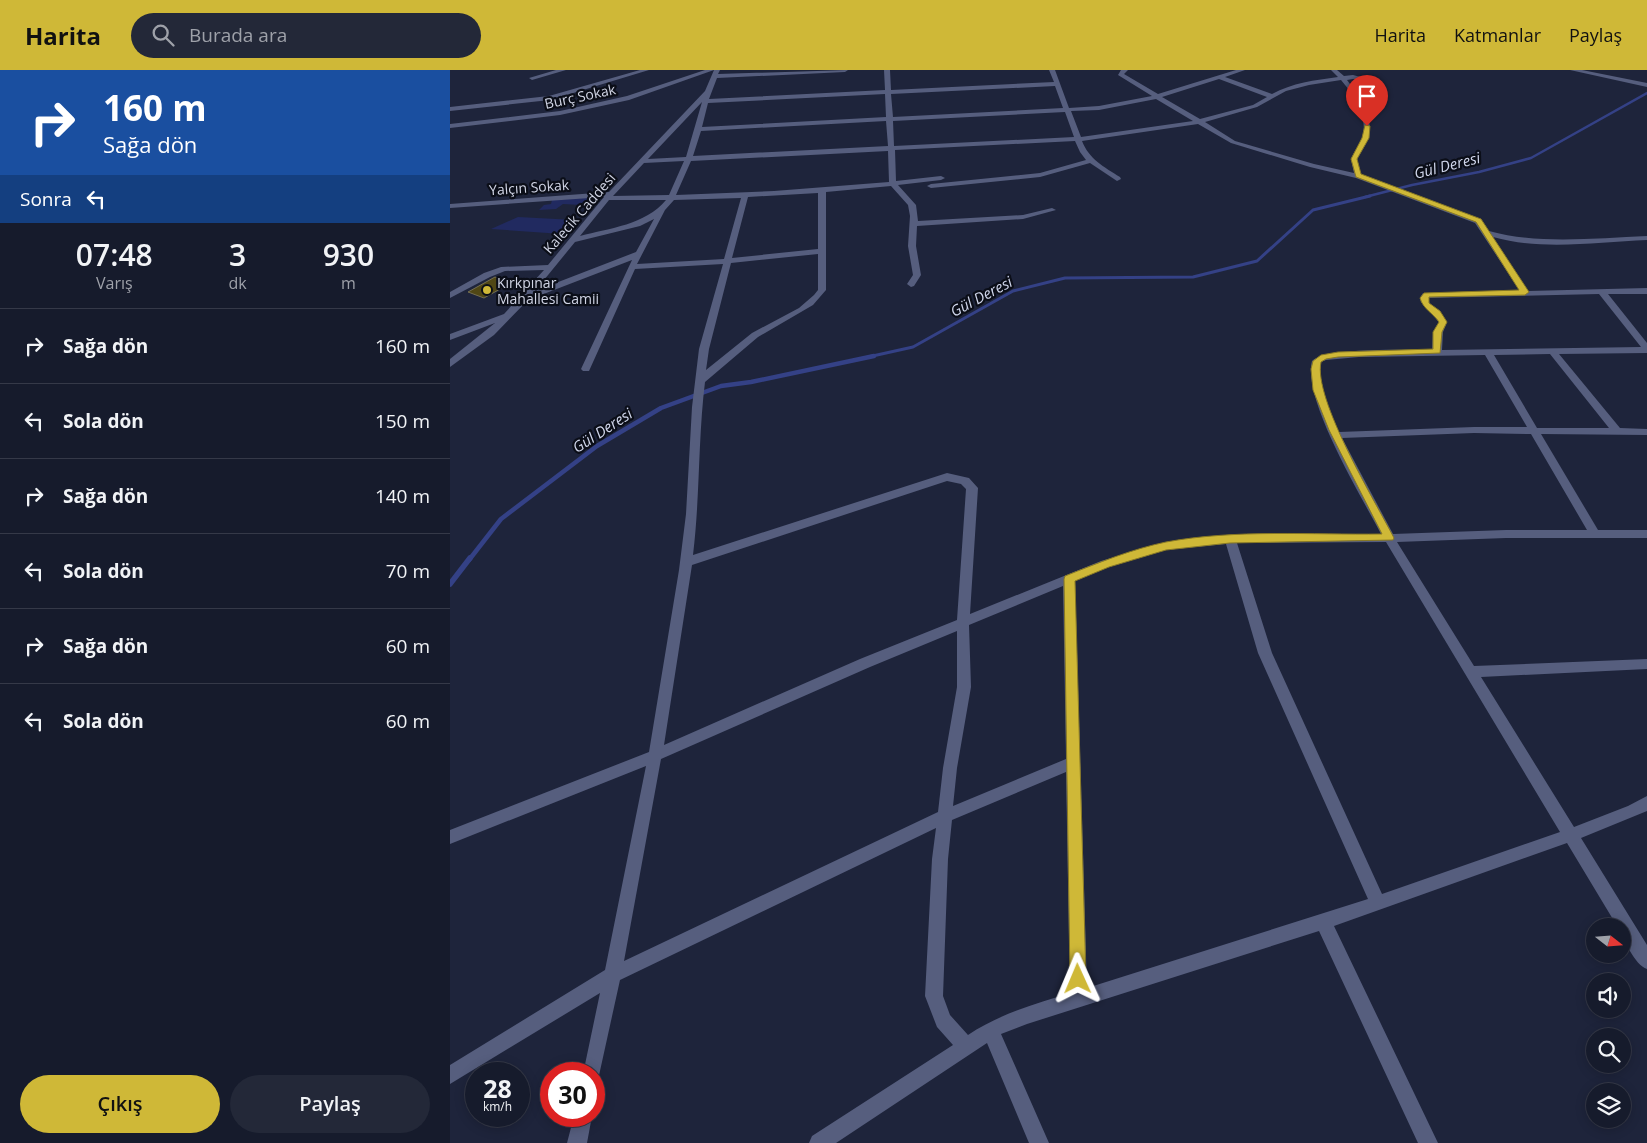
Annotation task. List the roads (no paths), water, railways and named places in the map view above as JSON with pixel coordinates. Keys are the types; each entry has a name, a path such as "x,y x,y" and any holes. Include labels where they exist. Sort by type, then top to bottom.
{"street":[{"path":"532,78 563,70"},
{"path":"450,109 550,98 646,70"},
{"name":"Burç Sokak","path":"451,126 534,118 569,111 629,98 714,72 845,70"},
{"path":"887,70 890,150 895,186 912,204 914,216 912,246 917,275 911,284"},
{"path":"1052,70 1083,152 1091,161 1117,179"},
{"path":"1125,70 1120,74 1233,142 1322,169 1358,176 1478,221 1525,292"},
{"path":"698,129 1118,106 1157,97 1218,76 1242,70"},
{"path":"1334,70 1342,78 1358,102 1367,126 1366,138 1354,159 1358,176"},
{"path":"1573,70 1590,71 1644,84"},
{"name":"Kalecik Caddesi","path":"450,364 491,333 524,298 609,196 708,92 714,72"},
{"path":"1218,76 1274,97"},
{"path":"641,161 890,150 1078,139 1198,122 1246,110 1274,97 1284,90 1299,85 1360,77 1380,83"},
{"path":"705,101 1058,84"},
{"path":"586,369 632,267 671,198 688,159 708,92"},
{"path":"450,117 451,126"},
{"path":"895,186 1040,175 1091,161"},
{"path":"895,186 941,178"},
{"name":"Yalçın Sokak","path":"450,206 609,196 671,198 744,196 895,186"},
{"path":"701,380 730,353 757,333 810,305 818,298 822,290 822,191"},
{"path":"595,1062 613,975 654,756 686,562 692,514 698,407 704,349 744,196"},
{"path":"573,240 637,224 665,207"},
{"path":"912,224 1023,217 1052,210"},
{"path":"1486,233 1498,238 1522,240 1647,238"},
{"path":"632,267 728,261 822,251"},
{"path":"524,298 639,254"},
{"path":"450,295 486,275 504,269 516,267 548,268"},
{"path":"1437,351 1438,332 1443,322 1437,313 1425,304 1424,298 1426,295 1647,291"},
{"path":"1602,292 1647,349"},
{"path":"450,337 507,316"},
{"path":"1647,349 1437,351 1338,355 1324,356 1317,361 1316,369 1318,390 1336,435 1389,538 1647,961"},
{"path":"1486,351 1595,534"},
{"path":"1552,351 1617,432"},
{"path":"1336,435 1474,430 1647,432"},
{"path":"686,562 947,477 960,478 969,484 973,492 963,623 964,687 950,768 940,859 934,996 943,1021 966,1046"},
{"path":"450,836 654,756 865,663 1105,564 1166,546 1230,539 1389,538 1506,534 1647,534"},
{"path":"1230,539 1266,654 1378,903"},
{"path":"1069,579 1079,999"},
{"path":"1471,672 1647,664"},
{"path":"450,1075 613,975 945,816 1073,763"},
{"path":"819,1143 990,1030 1027,1015 1378,903 1633,812 1647,803"},
{"path":"1323,922 1428,1143"},
{"path":"990,1030 1039,1143"},
{"path":"577,1143 581,1127"}],"waterway":[{"name":"Gül Deresi","path":"1365,197 1412,185 1479,172 1531,158 1647,93"},
{"name":"Gül Deresi","path":"868,357 913,347 1013,291 1065,278 1193,277 1257,261 1313,210 1370,196"},
{"name":"Gül Deresi","path":"469,560 501,519 597,446 661,408 721,386 751,382 874,356"},
{"name":"Gül Deresi","path":"450,584 470,558"}],"place":[{"name":"Kırkpınar Mahallesi Camii","path":"487,290"}]}
